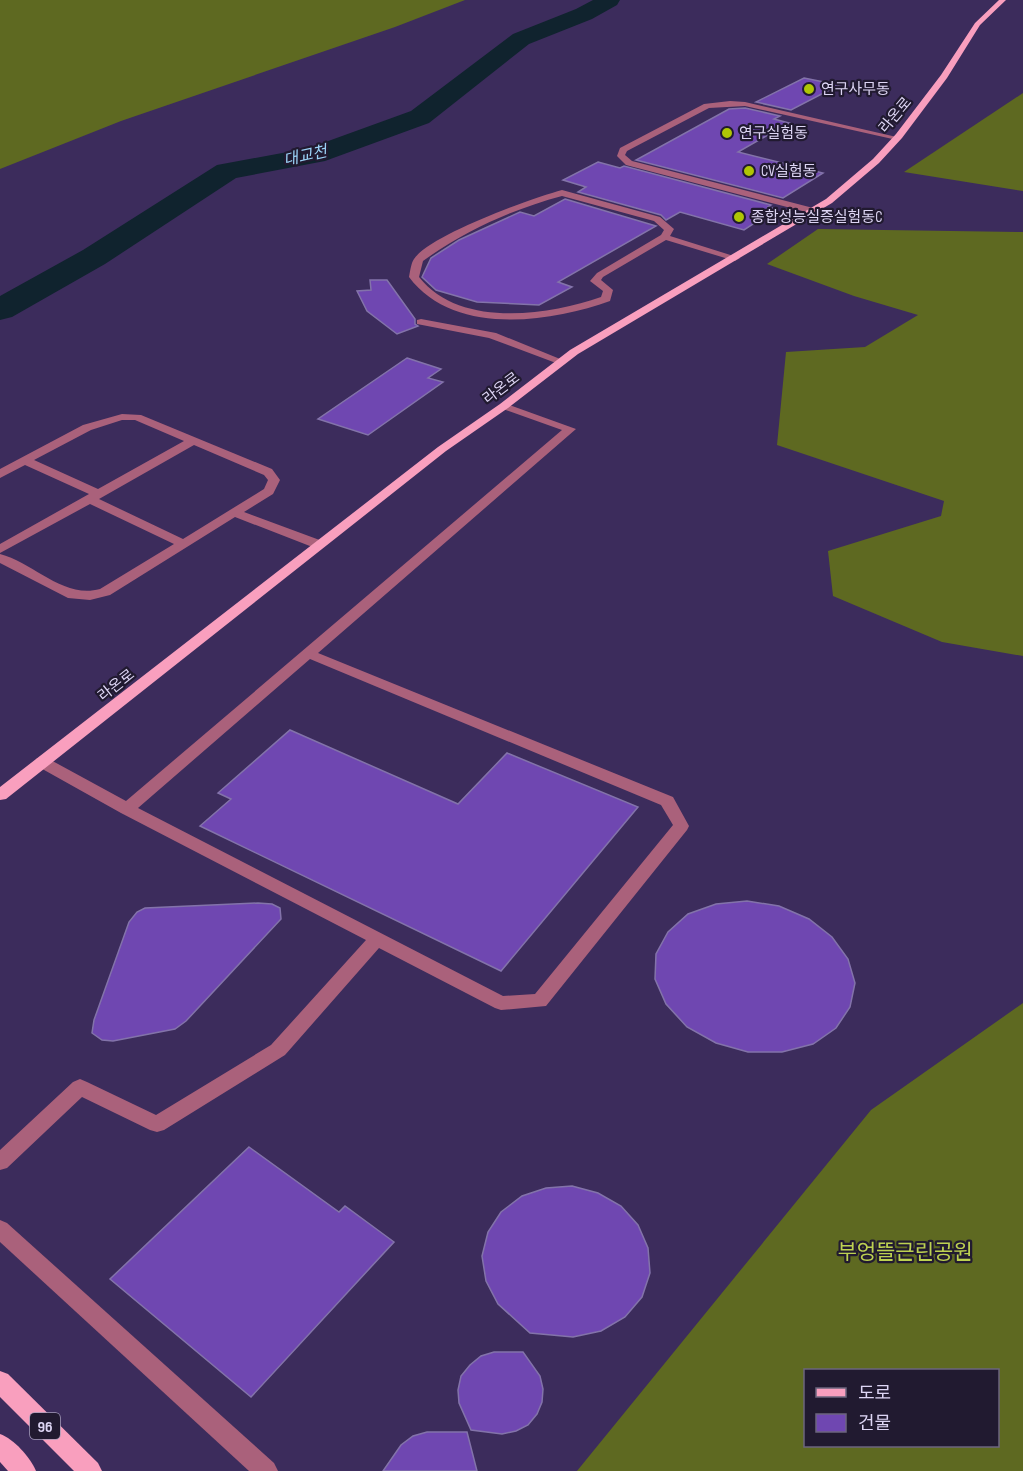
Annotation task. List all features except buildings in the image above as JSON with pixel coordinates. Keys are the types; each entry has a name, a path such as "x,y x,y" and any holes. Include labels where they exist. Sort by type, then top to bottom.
{"main road":[{"name":"라온로","path":"0,795 442,448 504,406 560,361 814,211 856,178 897,138 944,76 976,24 1003,0"},
{"name":"96","path":"0,1382 90,1471"},
{"name":"96","path":"0,1446 24,1471"}],"lane":[{"path":"814,211 629,163 621,156 623,150 706,106 730,103 745,104 897,138"},
{"path":"562,193 657,219 669,229 664,237 600,275 595,281 608,290 606,299 575,311 540,317 499,316 464,309 430,295 414,277 418,260 444,241 529,202 562,193"},
{"path":"664,237 735,258"},
{"path":"492,335 499,316"},
{"path":"421,322 492,335 560,361"},
{"path":"127,809 570,429 504,406"},
{"path":"0,474 100,421 127,415 268,472 274,480 270,490 105,592 90,596 73,595 0,558"},
{"path":"0,549 193,441"},
{"path":"26,461 184,544"},
{"path":"235,513 320,545"},
{"path":"42,762 127,809 501,1003 540,1001 681,826 667,801 309,654"},
{"path":"0,1162 80,1087 157,1124 278,1050 377,939"},
{"path":"0,1229 267,1471"}],"green space":[{"path":"0,0 465,0 395,27 121,121 0,169"},
{"path":"1023,93 1023,191 904,172"},
{"path":"818,229 1023,232 1023,656 942,642 833,596 828,551 941,516 944,501 777,445 786,352 865,347 918,315 854,296 767,264"},
{"name":"부엉뜰근린공원","path":"1023,1003 1023,1471 577,1471 871,1110"}],"waterway":[{"name":"대교천","path":"0,310 94,257 227,171 315,155 420,117 521,39 584,14 609,0"}],"place":[{"name":"연구사무동","path":"809,89"},
{"name":"연구실험동","path":"727,133"},
{"name":"CV실험동","path":"749,171"},
{"name":"종합성능실증실험동C","path":"739,217"}]}
